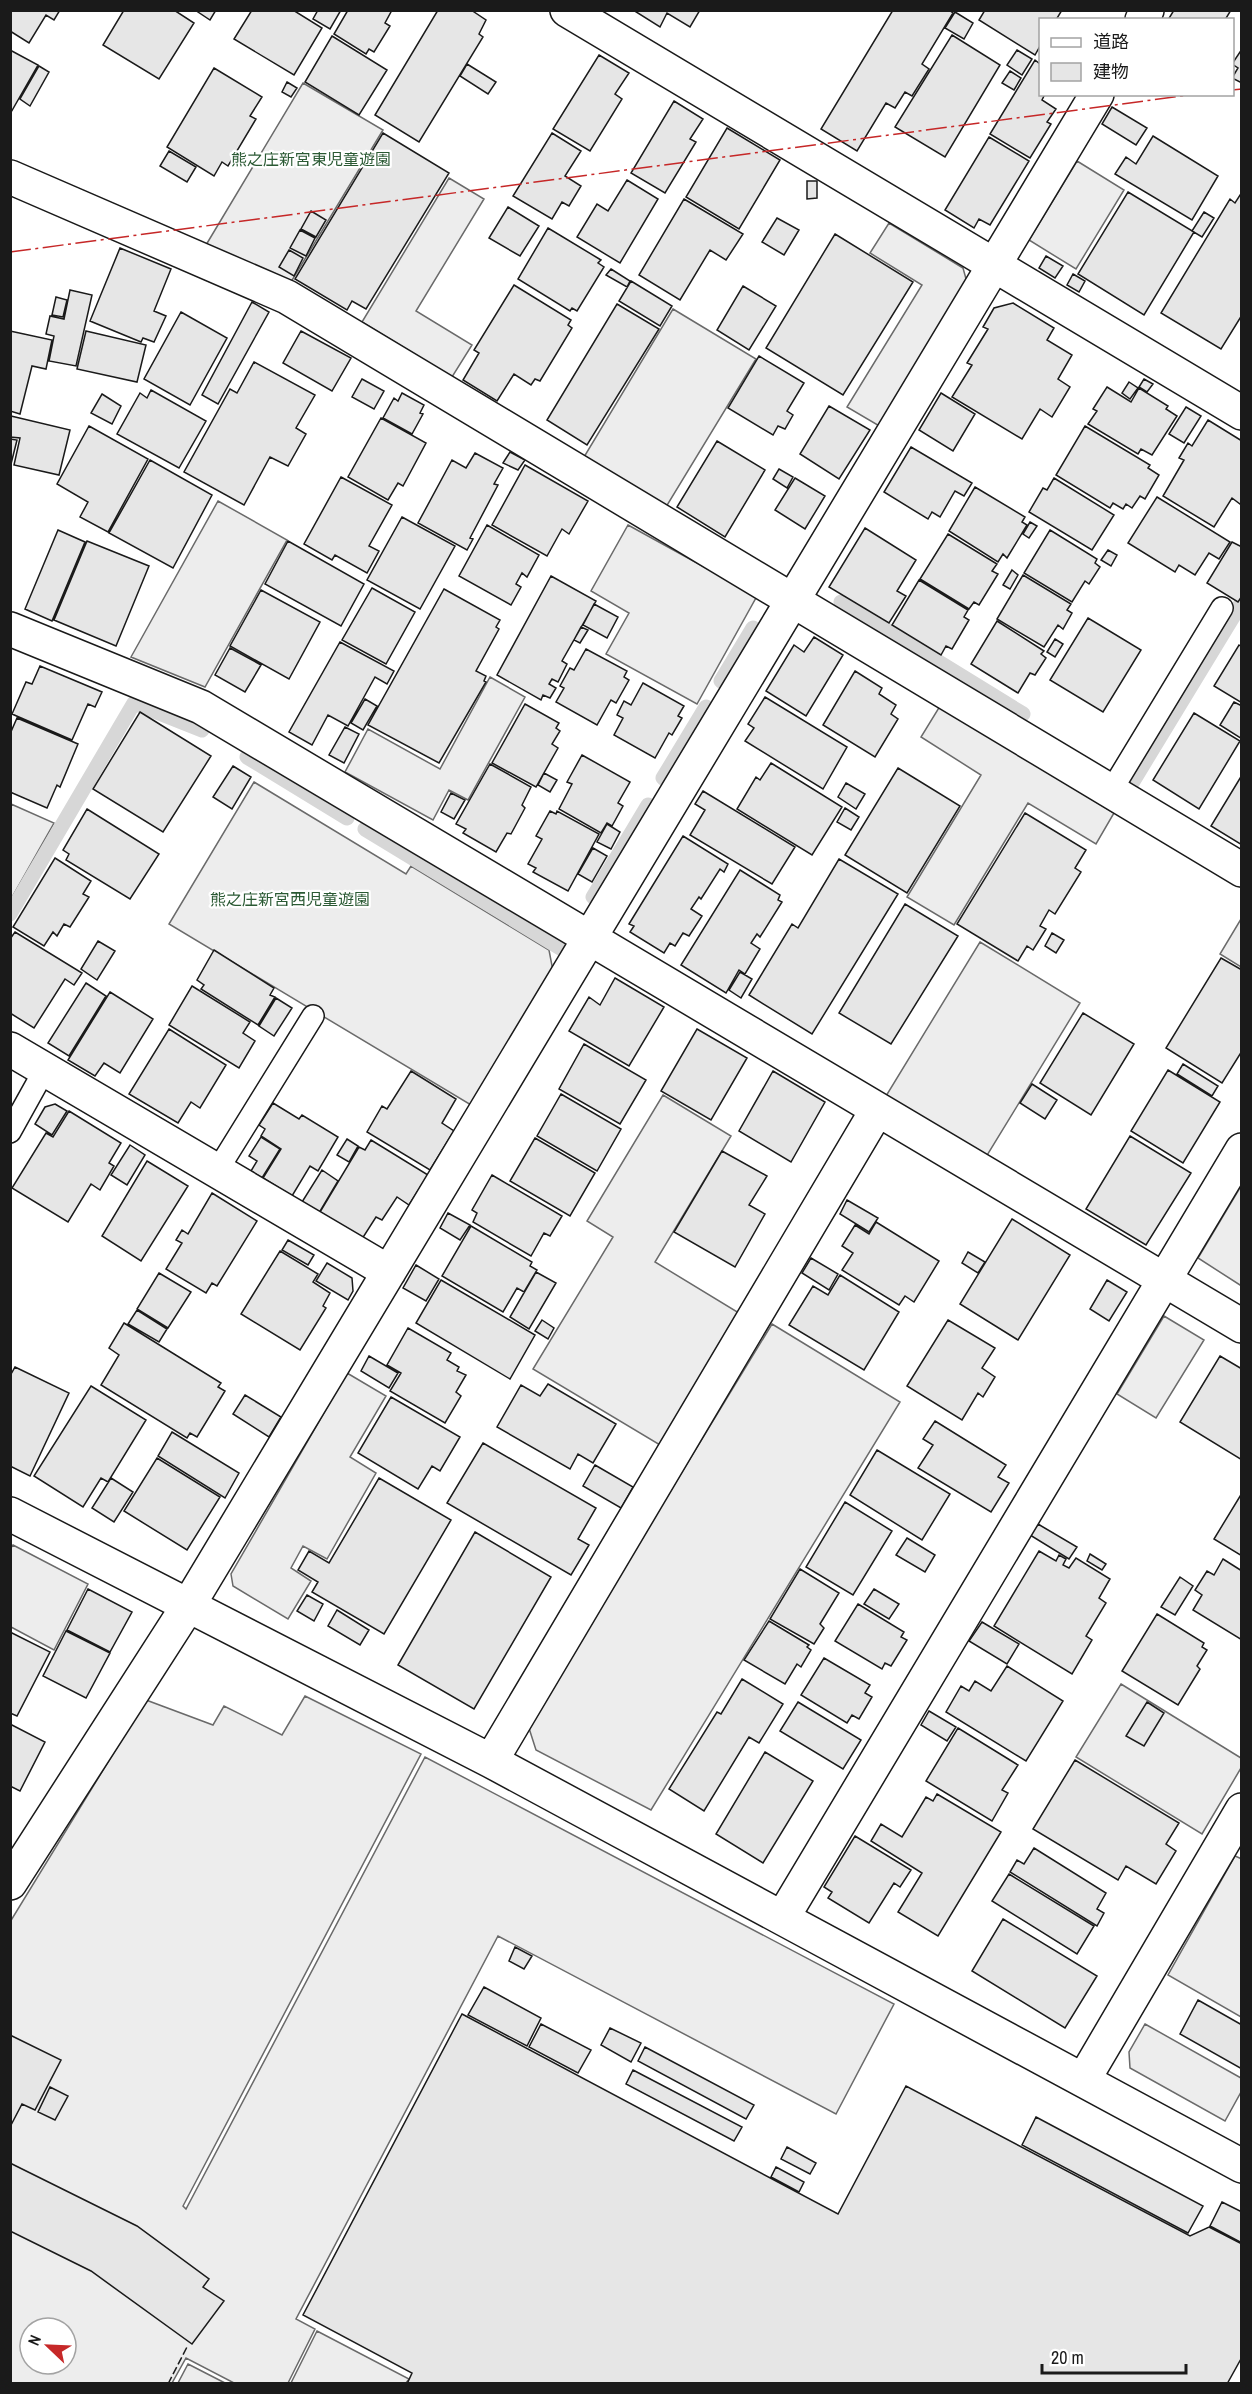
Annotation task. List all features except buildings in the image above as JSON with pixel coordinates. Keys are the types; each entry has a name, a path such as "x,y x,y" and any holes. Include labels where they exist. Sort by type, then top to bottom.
{"street":[{"path":"567,10 1242,413"},
{"path":"10,1883 188,1606 1096,96"},
{"path":"10,177 287,297 1242,870"},
{"path":"10,629 201,707 1242,1326"},
{"path":"10,1049 389,1272"},
{"path":"490,1761 877,1110"},
{"path":"783,1917 1242,1150"},
{"path":"12,1517 490,1761 1242,2166"},
{"path":"1084,2079 1242,1810"}],"lane":[{"path":"1111,791 1222,608"},
{"path":"217,1171 313,1016"},
{"path":"10,1132 45,1070"}],"shaded area":[{"name":"熊之庄新宮東児童遊園","path":"303,83 383,130 291,282 206,245"},
{"path":"1077,161 1124,190 1076,269 1029,240"},
{"path":"449,178 484,199 416,311 472,345 452,377 362,322"},
{"path":"889,223 963,268 968,286 881,427 847,407 922,285 870,253"},
{"path":"673,309 756,359 666,507 584,457"},
{"path":"218,501 287,540 205,687 131,657"},
{"path":"628,525 757,596 697,704 606,654 629,613 591,591"},
{"path":"490,677 525,697 468,800 449,790 433,820 345,772 368,729 440,769"},
{"path":"940,706 1114,813 1096,844 1028,803 954,925 907,897 981,775 921,737"},
{"path":"254,782 406,874 411,866 549,950 553,971 471,1105 169,924"},
{"path":"11,804 54,823 11,899"},
{"path":"1241,919 1241,967 1220,954"},
{"path":"980,942 1080,1003 986,1157 886,1096"},
{"path":"663,1095 731,1136 655,1262 739,1313 660,1445 533,1369 613,1237 587,1221"},
{"path":"1241,1186 1242,1283 1240,1285 1198,1258"},
{"path":"1164,1316 1204,1340 1156,1418 1117,1394"},
{"path":"772,1324 900,1402 651,1810 536,1750 528,1725"},
{"path":"347,1373 386,1396 350,1457 376,1473 327,1559 303,1546 291,1568 311,1581 288,1619 233,1586 231,1574"},
{"path":"13,1545 88,1584 54,1650 11,1627 10,1549"},
{"path":"1121,1684 1241,1758 1241,1768 1202,1834 1076,1757"},
{"path":"305,1696 421,1754 183,2206 186,2209 425,1757 894,2004 836,2114 498,1936 296,2319 315,2329 288,2383 234,2383 186,2358 172,2383 11,2383 10,1922 146,1700 213,1725 224,1706 282,1735"},
{"path":"1235,1856 1242,1859 1241,2017 1168,1975"},
{"path":"1145,2024 1241,2078 1241,2092 1225,2121 1130,2068 1129,2052"},
{"path":"317,2331 409,2379 406,2383 291,2383"},
{"path":"188,2364 225,2383 178,2383"}],"waterway":[{"path":"841,602 1023,714"},
{"path":"1132,783 1242,602"},
{"path":"721,681 753,628"},
{"path":"10,914 134,703 202,730"},
{"path":"663,778 706,707"},
{"path":"247,757 347,818"},
{"path":"593,897 648,805"},
{"path":"365,829 562,949"}],"fence":[{"path":"168,2384 187,2347"}],"power":[{"path":"1234,90 1242,89"},
{"path":"10,252 1182,96"}],"park label":[{"name":"熊之庄新宮西児童遊園","path":"290,899"}]}
